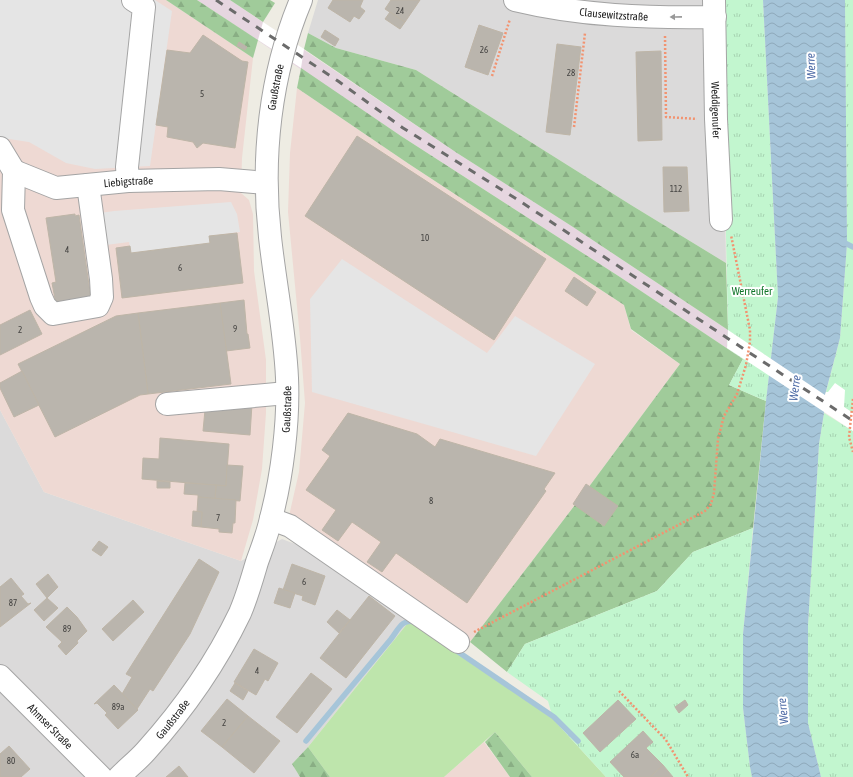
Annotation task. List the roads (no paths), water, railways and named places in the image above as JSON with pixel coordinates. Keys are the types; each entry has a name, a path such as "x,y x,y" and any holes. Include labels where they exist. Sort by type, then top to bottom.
{"street":[{"path":"128,181 127,167 144,7 133,0"},
{"name":"Gaußstraße","path":"119,777 146,751 196,688 221,648 240,612 271,519 281,468 285,429 287,379 270,236 266,183 268,139 274,90 284,48 301,0"},
{"name":"Clausewitzstraße","path":"515,0 552,9 588,13 664,17 714,8"},
{"name":"Weddigenufer","path":"714,8 716,119 721,220"},
{"path":"0,148 13,210 41,297 45,306 53,314 98,306 102,297 101,278 88,185"},
{"name":"Liebigstraße","path":"7,177 56,188 128,181 219,179 266,183"},
{"path":"167,404 287,392"},
{"path":"271,519 290,526 458,642"},
{"name":"Ahmser Straße","path":"0,676 101,777"}],"water":[{"name":"Werre","path":"763,0 845,0 847,244 840,338 825,395 819,444 808,625 808,723 821,777 752,777 743,708 743,634 778,297"}],"waterway":[{"path":"841,241 853,247"},
{"path":"306,741 401,626 407,622 415,622"},
{"path":"454,649 554,717 578,741"}],"railway":[{"path":"216,0 338,81 403,128 515,198 853,421"}],"park label":[{"name":"Werreufer","path":"752,291"}]}
